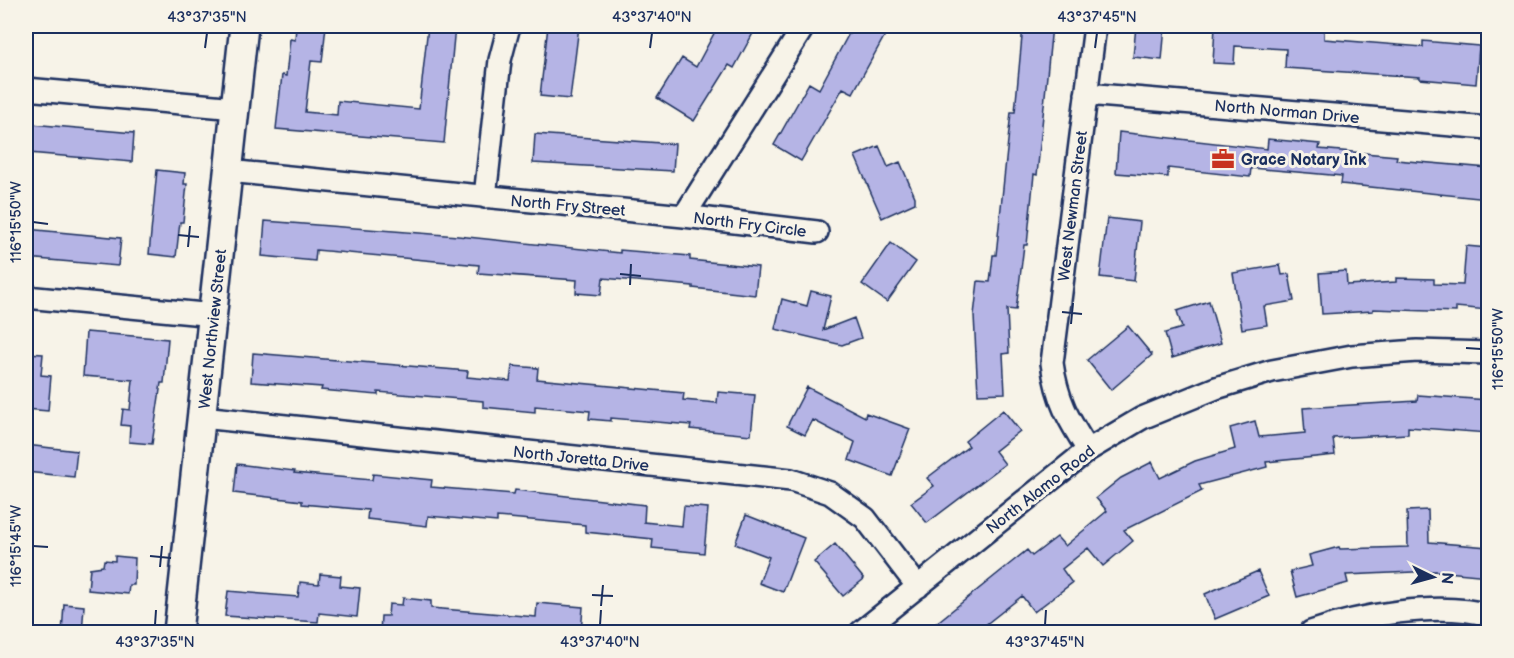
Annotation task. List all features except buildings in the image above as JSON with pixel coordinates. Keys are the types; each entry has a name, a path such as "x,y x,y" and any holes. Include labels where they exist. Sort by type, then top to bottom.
{"street":[{"name":"West Northview Street","path":"178,633 244,26"},
{"path":"484,197 500,60 509,26"},
{"path":"684,216 804,26"},
{"name":"West Newman Street","path":"1088,450 1063,411 1055,387 1052,363 1095,26"},
{"path":"26,89 236,108"},
{"name":"North Norman Drive","path":"1086,93 1488,128"},
{"name":"North Fry Street","path":"228,171 449,191 484,197 684,216"},
{"name":"North Fry Circle","path":"684,216 817,232"},
{"path":"26,297 214,315"},
{"name":"North Alamo Road","path":"861,633 1088,450 1142,418 1216,388 1272,371 1352,356 1417,351 1488,353"},
{"name":"North Joretta Drive","path":"202,417 791,480 830,493 865,518 918,587"},
{"path":"1311,633 1376,615 1434,610 1488,615"}],"place":[{"name":"Grace Notary Ink","path":"1223,159"}]}
